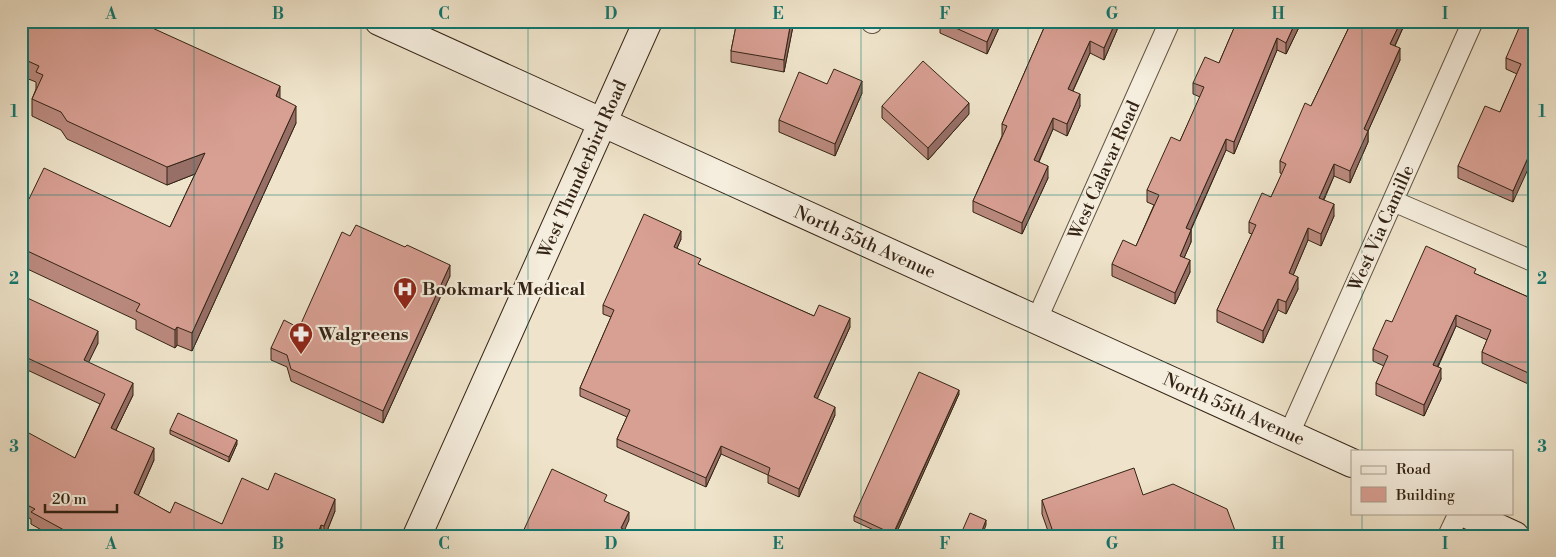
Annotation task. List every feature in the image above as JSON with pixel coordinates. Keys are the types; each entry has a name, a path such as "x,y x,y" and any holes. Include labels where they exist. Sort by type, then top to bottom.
{"street":[{"name":"North 55th Avenue","path":"378,21 1351,463"},
{"name":"West Thunderbird Road","path":"417,536 648,21"},
{"name":"West Calavar Road","path":"1037,319 1170,21"},
{"name":"West Via Camille","path":"1289,434 1473,21"},
{"path":"1393,201 1535,262"},
{"path":"1448,536 1459,514"},
{"path":"1467,514 1515,536"}],"building":[{"path":"21,21 111,21 115,23 116,21 137,21 280,86 276,96 296,106 192,333 177,327 175,330 136,311 140,304 21,248 21,195 29,199 44,168 170,227 205,153 167,167 67,121 61,112 32,99 43,75 36,72 39,66 21,58"},
{"path":"737,21 791,21 784,60 731,51"},
{"path":"940,21 996,21 987,42"},
{"path":"1047,21 1116,21 1104,48 1090,41 1068,89 1080,94 1067,124 1053,118 1034,160 1048,166 1022,223 973,201 1007,126 1002,124"},
{"path":"1237,21 1296,21 1286,43 1277,38 1234,142 1226,139 1186,228 1191,230 1180,256 1190,260 1175,293 1112,264 1123,240 1136,246 1159,195 1147,190 1171,137 1180,141 1204,87 1193,83 1205,57 1219,63"},
{"path":"1352,21 1401,21 1390,44 1400,48 1364,129 1368,131 1350,171 1334,164 1319,198 1334,204 1321,234 1308,228 1289,273 1298,277 1286,302 1278,299 1263,331 1217,310 1256,225 1249,222 1262,193 1271,197 1286,164 1280,161 1305,103 1311,106"},
{"path":"1522,21 1535,21 1535,142 1513,191 1458,166 1485,106 1500,112 1521,64 1506,58"},
{"path":"923,61 969,103 928,148 882,106"},
{"path":"834,69 862,81 835,144 779,120 799,72 827,84"},
{"path":"644,214 681,231 674,247 701,259 698,264 814,316 819,305 850,318 814,397 835,407 799,489 768,475 770,468 721,446 706,478 617,439 630,410 580,388 614,310 603,305"},
{"name":"Walgreens","path":"356,225 405,247 407,245 450,265 383,411 291,369 287,355 271,348 284,320 299,328 342,232 350,236"},
{"path":"1426,246 1476,269 1474,273 1535,300 1535,376 1482,352 1491,330 1456,315 1433,365 1441,368 1424,405 1376,383 1388,356 1373,349 1386,320 1392,322"},
{"path":"21,295 98,331 84,360 133,383 111,428 154,448 134,493 170,513 175,502 222,524 242,478 268,490 275,473 335,499 324,526 321,525 317,536 75,536 31,512 35,509 21,502 21,442 27,432 75,458 105,394 21,355"},
{"path":"919,372 959,390 893,534 854,516"},
{"path":"178,413 237,440 229,457 170,430"},
{"path":"1134,468 1143,495 1173,484 1227,509 1237,536 1035,536 1052,529 1042,500"},
{"path":"552,469 607,495 604,501 629,512 621,528 637,536 521,536"},
{"path":"970,513 986,520 980,536 960,536"}],"place":[{"name":"Bookmark Medical","path":"405,310"},
{"name":"Walgreens","path":"301,355"}]}
